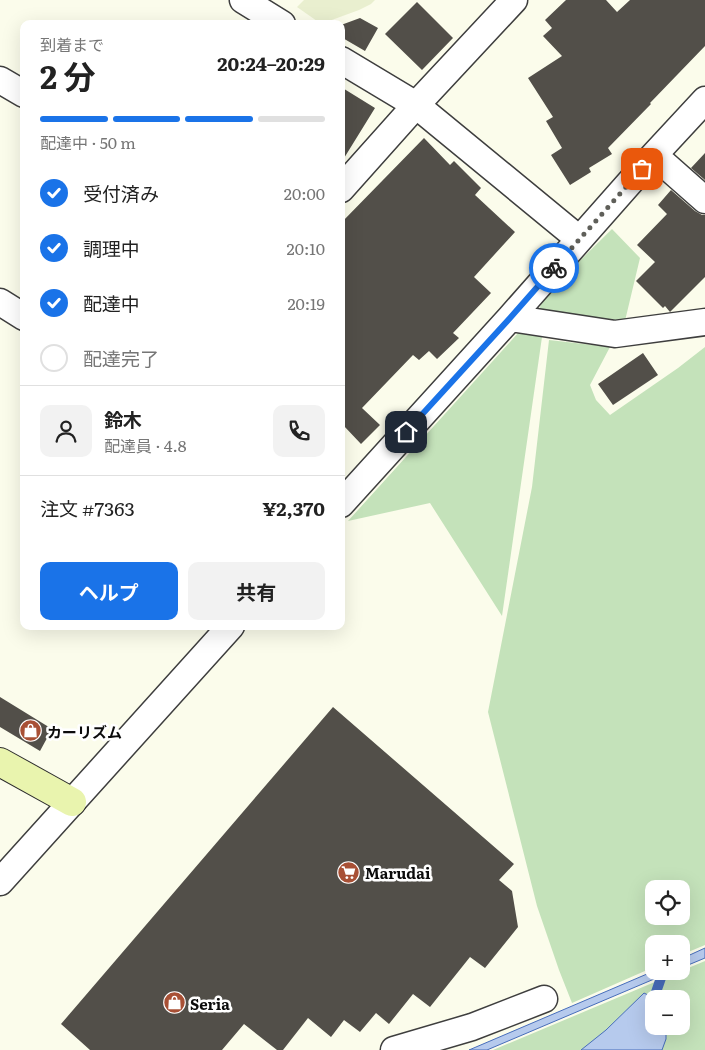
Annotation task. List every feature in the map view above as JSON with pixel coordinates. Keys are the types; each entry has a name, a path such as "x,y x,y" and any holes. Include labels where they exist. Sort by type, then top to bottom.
{"street":[{"path":"243,0 276,20"},
{"path":"345,185 514,0"},
{"path":"345,62 416,105 579,239"},
{"path":"0,80 20,92"},
{"path":"345,500 705,100"},
{"path":"654,155 705,200"},
{"path":"0,302 20,314"},
{"path":"510,318 615,334 705,322"},
{"path":"0,882 227,630"},
{"path":"0,762 72,802"},
{"path":"394,1050 472,1027 544,999"}],"green space":[{"path":"304,0 375,0 359,10 332,20 316,20 297,7"},
{"path":"612,229 640,258 624,325 548,317 540,308 541,299"},
{"path":"538,329 542,337 502,616 430,503 348,521 519,332"},
{"path":"549,340 610,347 590,385 596,400 610,415 705,347 705,945 690,951 690,935 645,935 645,971 572,1003 537,906 488,712 532,487"},
{"path":"705,961 705,1050 493,1050 660,980 690,980 690,967"}],"water":[{"path":"705,948 705,958 690,964 690,955"},
{"path":"645,975 645,980 652,980 487,1050 469,1050"},
{"path":"644,993 645,1035 666,1035 666,1039 662,1050 581,1050 606,1030"}],"building":[{"path":"566,0 606,0 617,12 630,0 705,0 705,46 608,148 612,154 589,168 591,172 570,185 551,155 562,148 546,121 553,117 528,78 562,56 543,36 552,28 545,20"},
{"path":"417,2 453,38 422,70 385,34"},
{"path":"360,18 378,28 365,51 345,39 345,24"},
{"path":"345,89 375,108 345,157"},
{"path":"424,138 450,165 454,161 481,188 475,195 515,232 474,277 491,293 453,333 459,338 437,359 429,351 419,360 413,355 362,408 380,425 361,444 345,427 345,219"},
{"path":"705,153 705,180 691,168"},
{"path":"671,190 695,211 705,215 705,277 670,312 665,306 663,308 636,281 655,262 637,245 667,214 658,205"},
{"path":"643,353 658,375 613,405 598,384"},
{"name":"カーリズム","path":"0,697 52,729 40,751 0,727"},
{"name":"Marudai","path":"333,707 514,864 499,880 512,891 518,927 485,968 470,957 430,1007 413,994 389,1024 376,1013 360,1032 344,1020 331,1037 308,1018 283,1050 277,1050 244,1024 222,1050 90,1050 61,1024"}],"waterway":[{"path":"657,990 660,980"}],"way so far":[{"path":"554,268 642,169"}],"place":[{"name":"カーリズム","path":"31,731"},
{"name":"Marudai","path":"349,872"},
{"name":"Seria","path":"174,1003"}],"route":[{"path":"406,432 554,268"}]}
